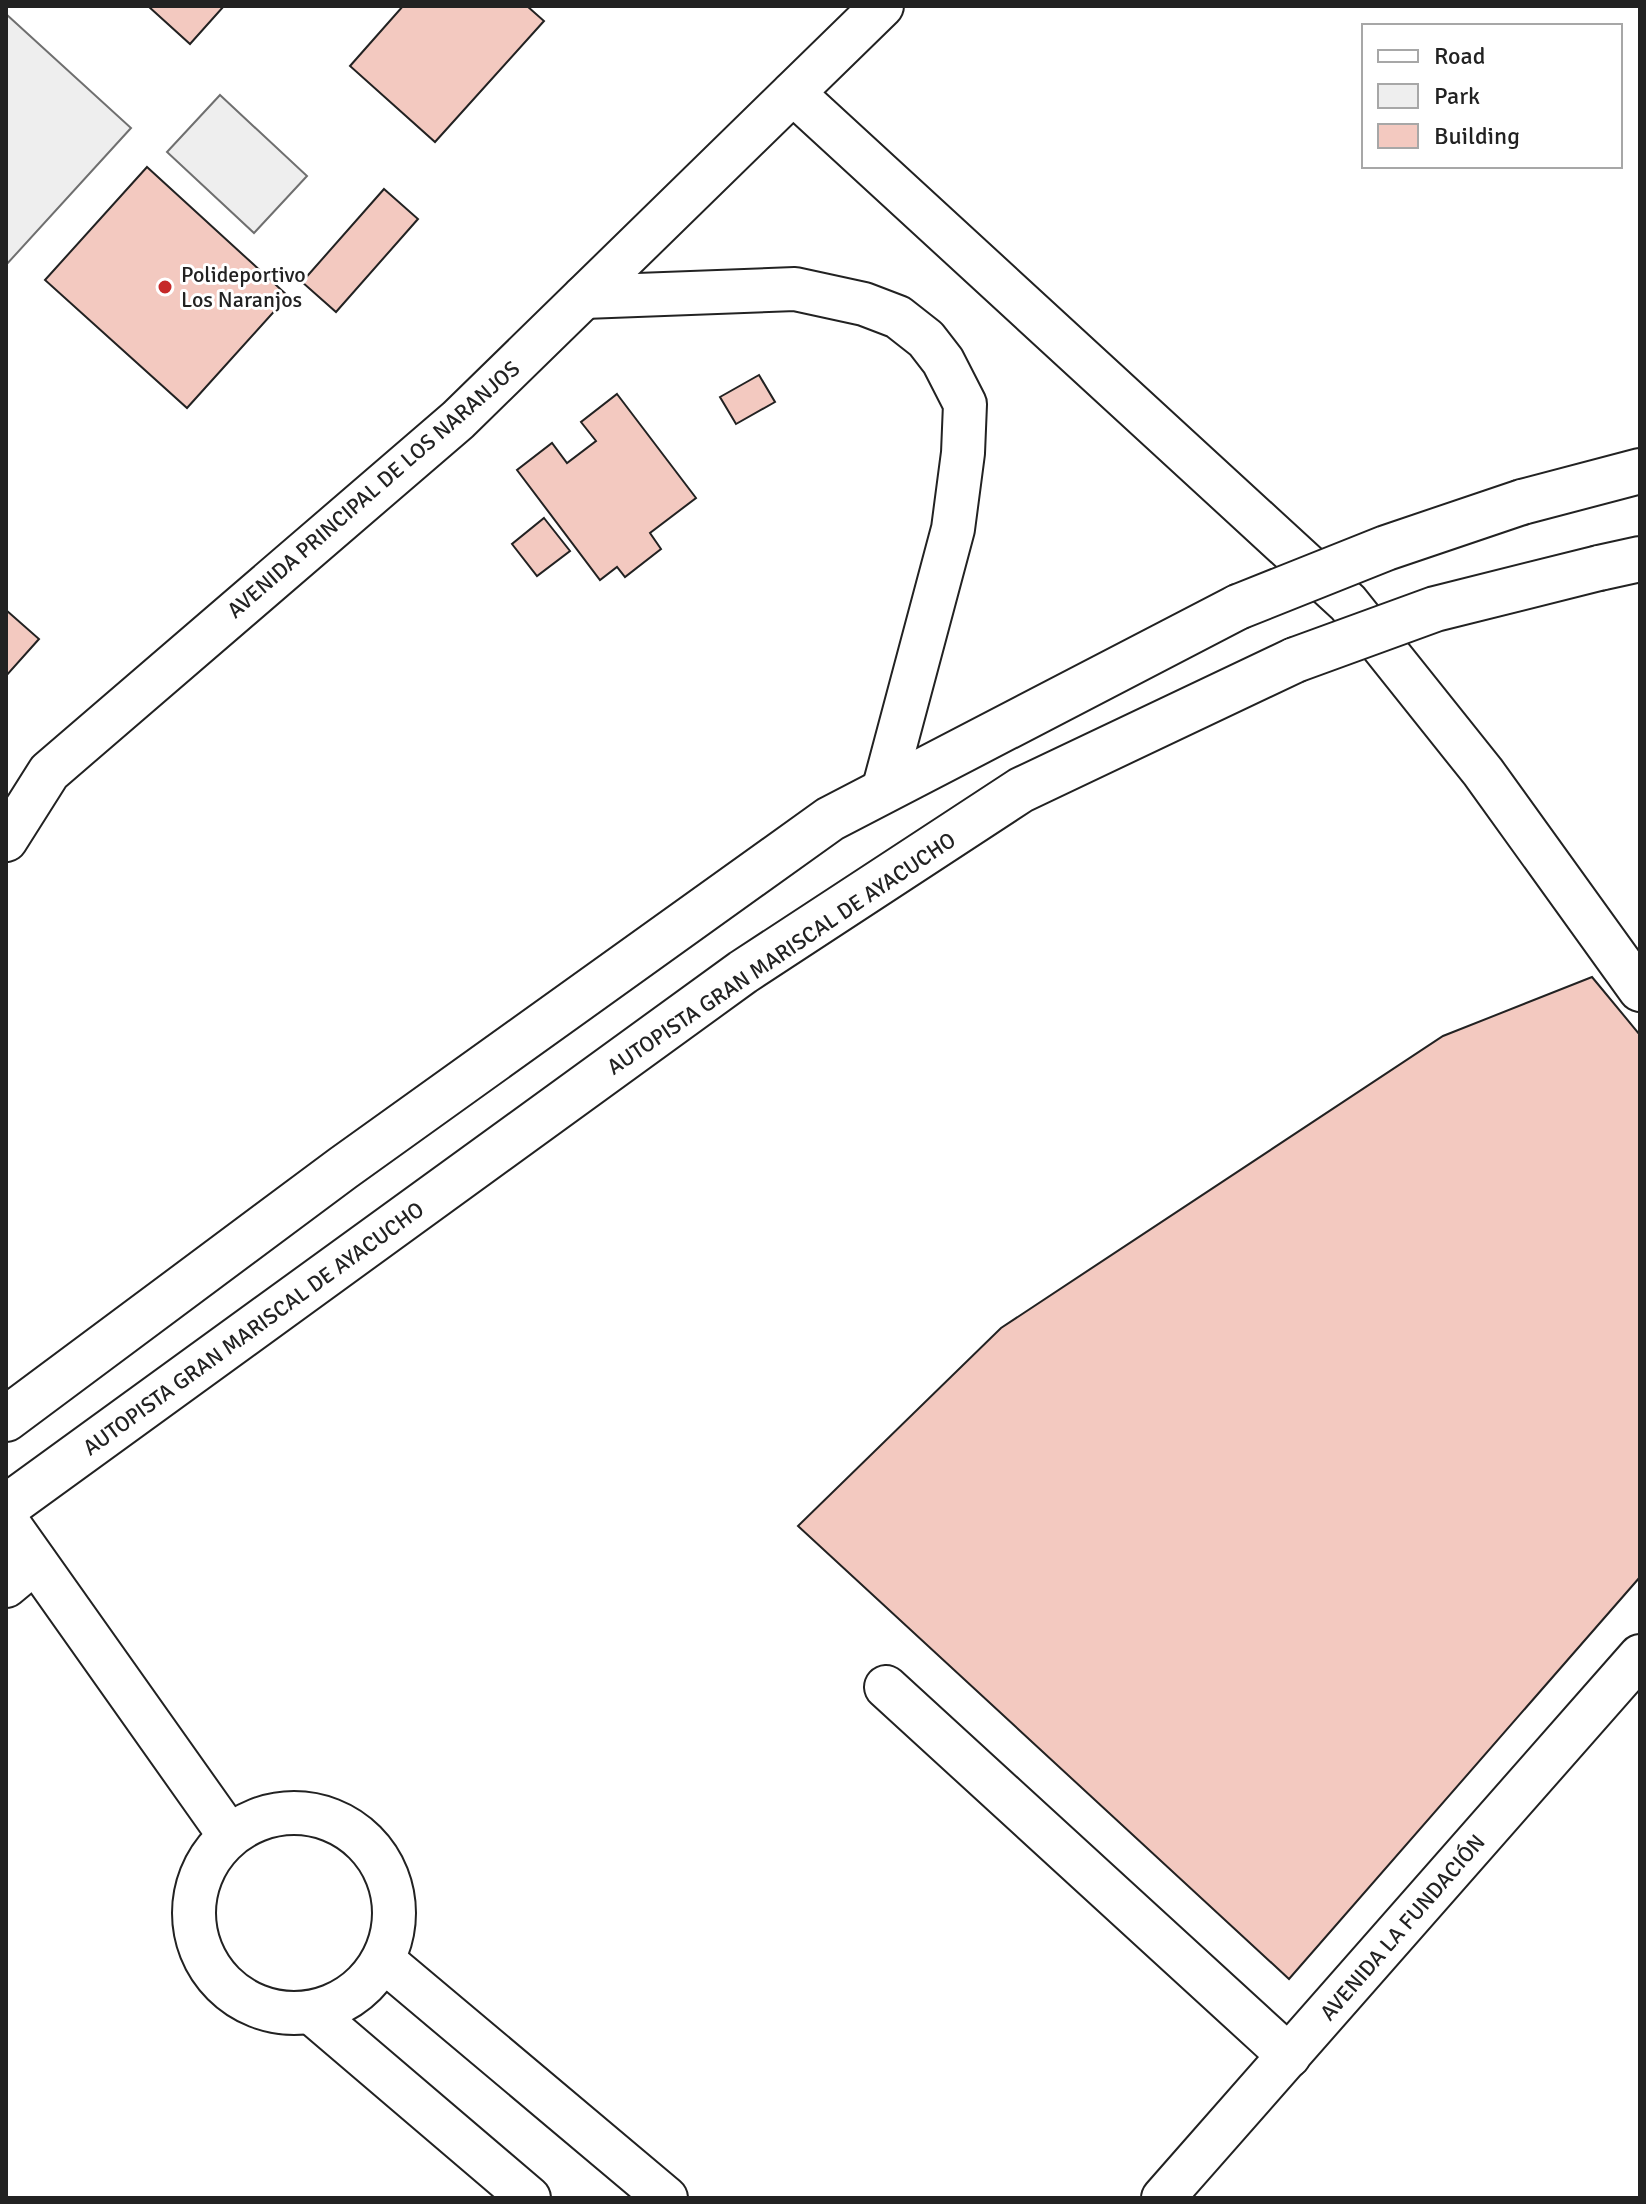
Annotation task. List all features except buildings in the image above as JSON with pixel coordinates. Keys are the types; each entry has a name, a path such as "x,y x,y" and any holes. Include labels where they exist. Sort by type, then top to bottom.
{"highway":[{"path":"6,1419 343,1168 830,819 1238,607 1386,548 1522,502 1640,471"},
{"name":"AUTOPISTA GRAN MARISCAL DE AYACUCHO","path":"6,1507 743,972 1021,790 1295,660 1435,609 1620,564"}],"street":[{"name":"AVENIDA PRINCIPAL DE LOS NARANJOS","path":"6,840 49,772 458,420 882,6"},
{"path":"793,93 1348,603 1483,772 1640,990"},
{"path":"584,297 795,289 864,304 898,317 926,339 943,361 965,404 963,453 953,529 883,791"},
{"path":"6,1520 20,1574 229,1835"},
{"name":"AVENIDA LA FUNDACIÓN","path":"1163,2198 1640,1656"},
{"path":"886,1687 1289,2056"},
{"path":"294,1811 328,1816 358,1833 381,1860 393,1892 394,1927 383,1960 365,1984 342,2005 311,2012 278,2012 247,2002 220,1982 202,1955 193,1923 196,1890 208,1860 229,1835 260,1817 294,1811"},
{"path":"383,1960 666,2198"},
{"path":"311,2012 529,2198"}],"green space":[{"path":"6,14 131,128 6,265"},
{"path":"220,95 307,176 254,233 167,152"}],"place":[{"name":"Polideportivo Los Naranjos","path":"165,287"}]}
